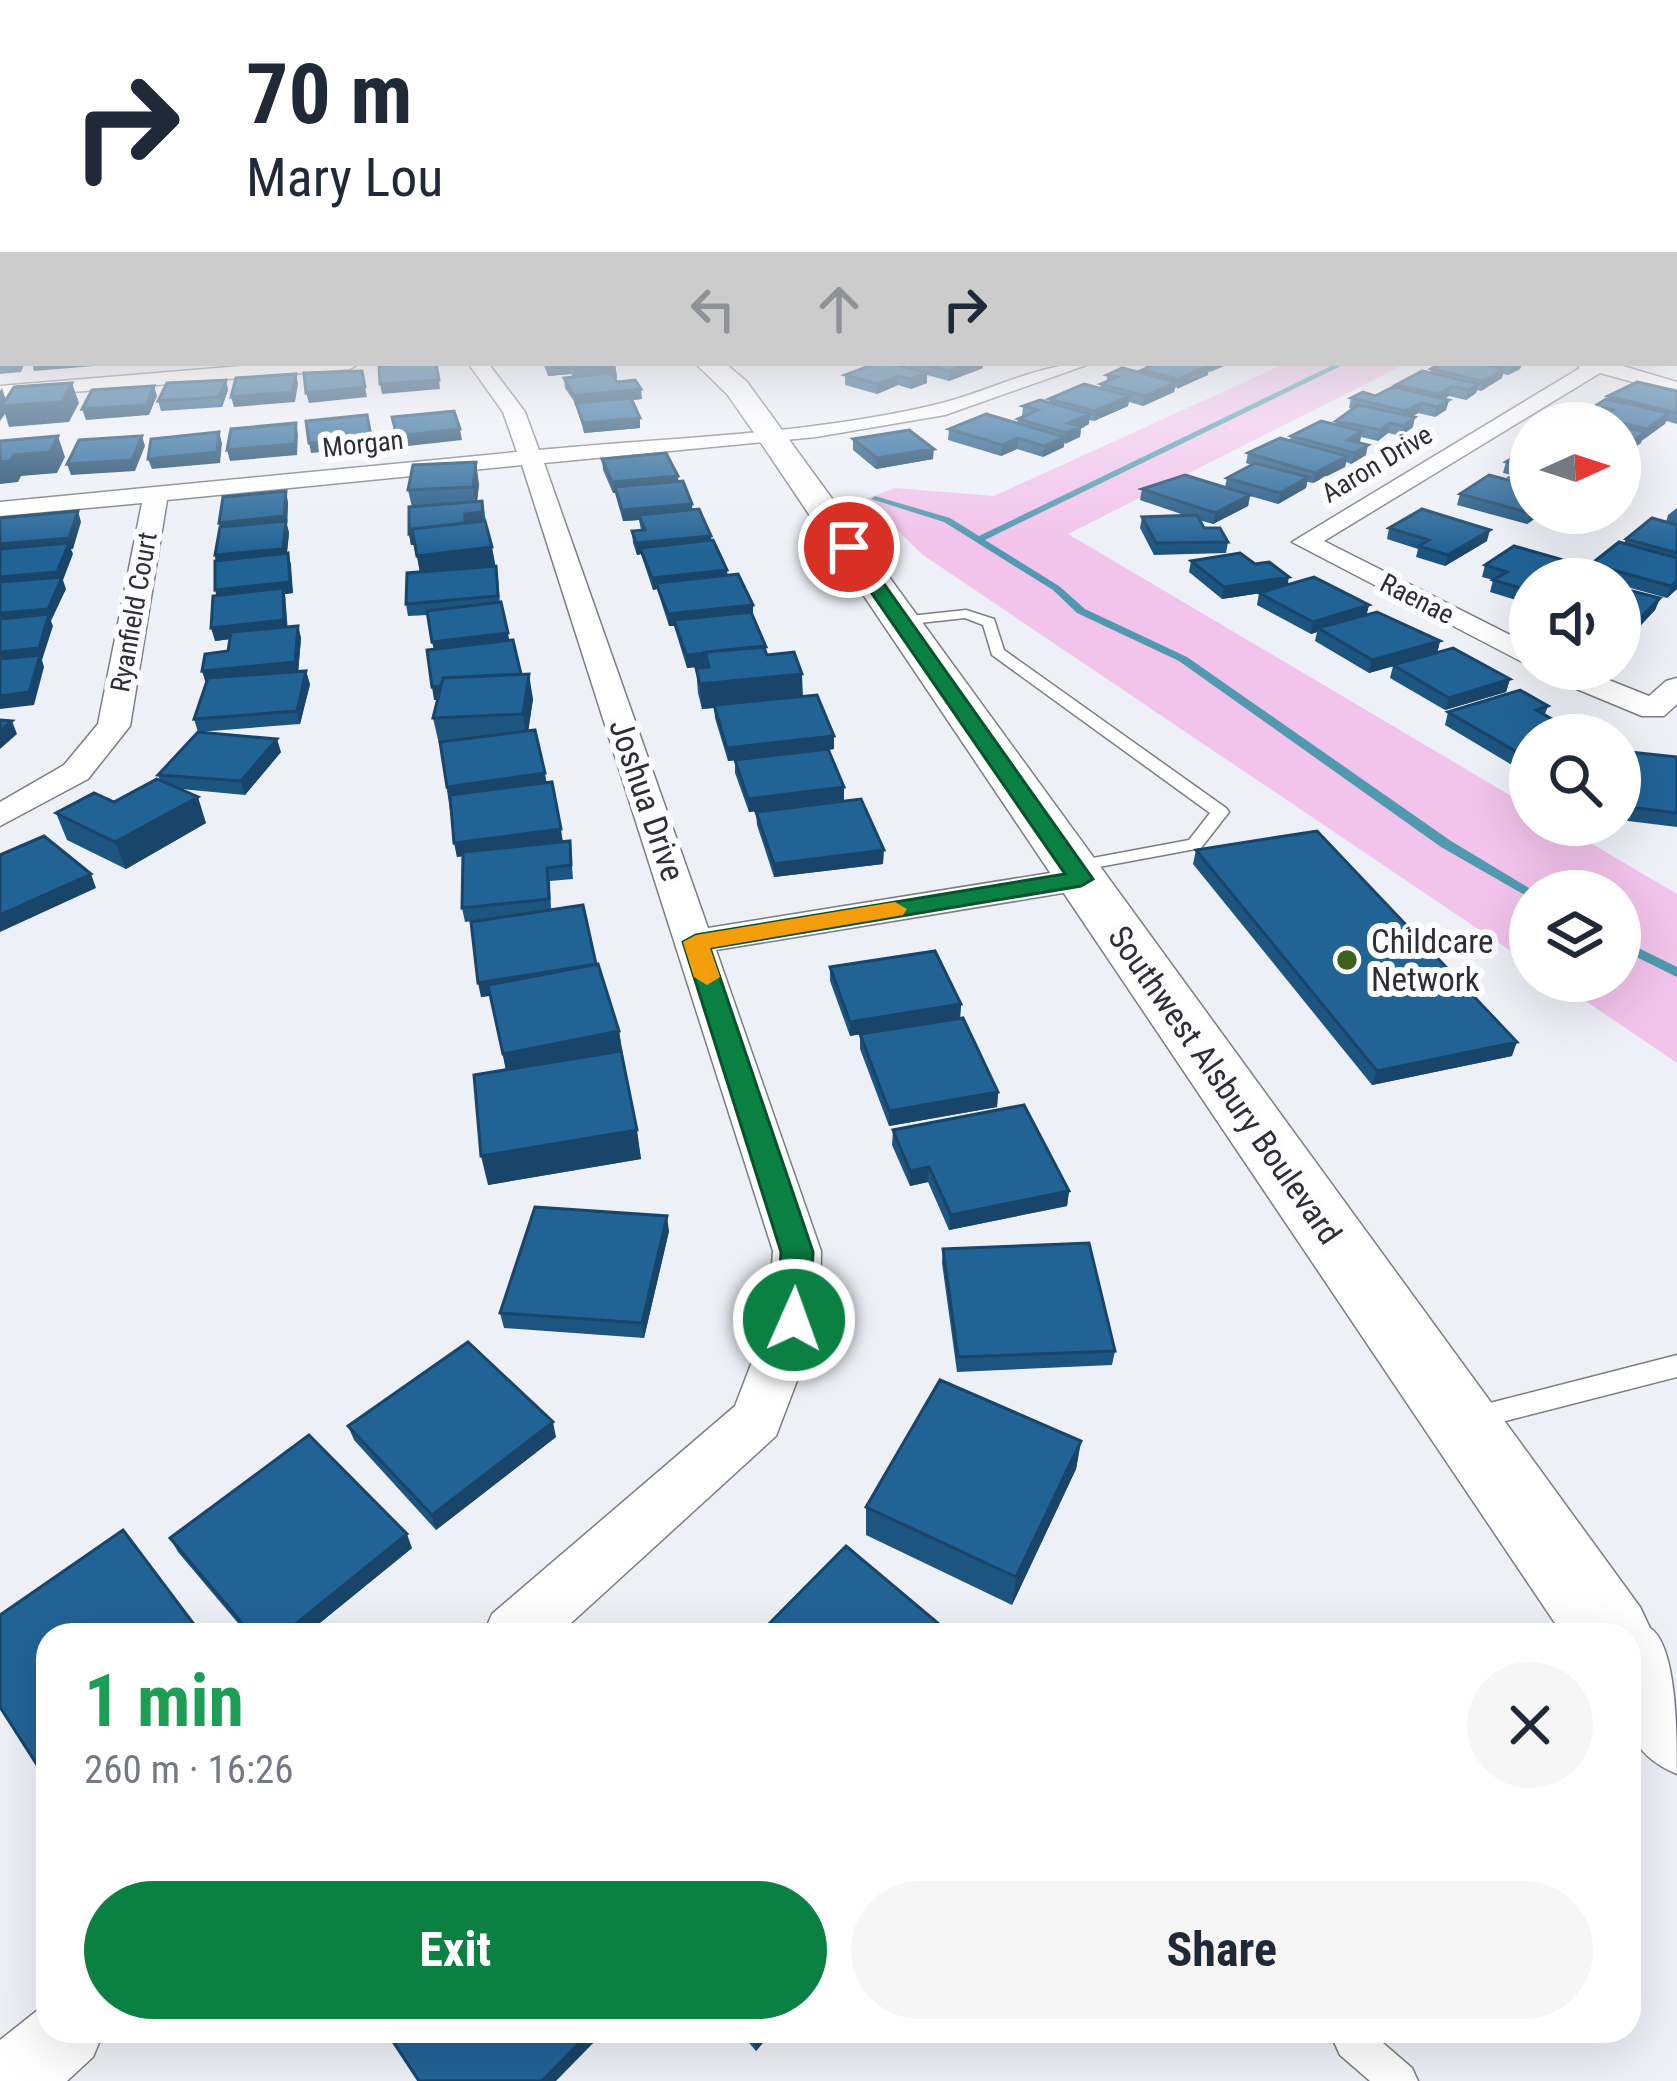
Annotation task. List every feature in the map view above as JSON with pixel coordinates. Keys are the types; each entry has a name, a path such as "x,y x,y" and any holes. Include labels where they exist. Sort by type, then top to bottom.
{"main road":[{"name":"Southwest Alsbury Boulevard","path":"712,366 737,388 771,435 1603,1623"},
{"path":"1641,1678 1677,1730"}],"street":[{"path":"0,392 135,372 278,366"},
{"name":"Joshua Drive","path":"480,366 514,412 531,458 797,1252 794,1320 757,1420 528,1623"},
{"name":"Morgan","path":"0,509 771,435 945,409 1073,366"},
{"name":"Aaron Drive","path":"1305,542 1592,366"},
{"path":"1602,366 1677,388"},
{"name":"Ryanfield Court","path":"0,815 76,772 114,726 156,494"},
{"name":"Raenae","path":"1305,542 1509,646"},
{"path":"1606,690 1653,709 1677,687"},
{"path":"696,942 1076,873"}],"lane":[{"path":"901,621 966,614 989,622 997,652 1220,812 1195,844 1076,873"},
{"path":"1462,1421 1677,1366"},
{"path":"1353,2043 1399,2081"}],"shaded area":[{"path":"1279,366 1401,366 1068,534 1509,795 1509,846 1596,846 1636,870 1509,870 1509,950 923,555 865,499 895,488 994,496"},
{"path":"1641,873 1677,894 1677,1063 1587,1002 1641,1002"}],"building":[{"path":"379,366 437,366 439,380 380,384"},
{"path":"869,366 900,366 927,373 877,384 845,375"},
{"path":"1151,366 1209,366 1178,379 1142,370"},
{"path":"1491,366 1504,369 1483,381 1431,369"},
{"path":"1122,368 1176,382 1145,396 1101,384 1117,377 1107,375"},
{"path":"362,371 365,387 306,393 304,373"},
{"path":"1422,371 1479,384 1468,390 1452,386 1438,394 1396,385"},
{"path":"611,373 617,382 635,380 641,389 574,396 564,378"},
{"path":"296,374 292,392 231,397 236,378"},
{"path":"226,380 219,397 158,401 167,383"},
{"path":"1637,382 1677,391 1677,413 1641,402 1608,396"},
{"path":"72,383 62,402 2,406 14,387"},
{"path":"1084,384 1129,396 1095,411 1049,399"},
{"path":"154,386 146,405 82,409 92,390"},
{"path":"1393,387 1449,400 1437,407 1421,403 1405,411 1351,398 1363,392 1375,396"},
{"path":"631,398 640,418 583,423 576,403"},
{"path":"1040,400 1090,414 1068,423 1081,427 1066,433 1018,419 1038,410 1023,406"},
{"path":"1358,405 1415,417 1404,426 1390,423 1380,430 1336,421"},
{"path":"1641,407 1669,413 1647,429 1641,428"},
{"path":"454,411 460,429 397,436 392,417"},
{"path":"986,414 1065,437 1044,446 1018,438 1002,445 949,429"},
{"path":"367,415 371,436 309,443 306,421"},
{"path":"1321,421 1362,431 1348,440 1368,445 1354,453 1291,436"},
{"path":"296,423 295,444 227,450 231,429"},
{"path":"909,430 934,449 877,458 853,439"},
{"path":"219,432 217,452 148,459 151,439"},
{"path":"58,436 50,452 14,455 0,462 0,441"},
{"path":"142,436 132,460 67,464 79,440"},
{"path":"1280,438 1347,456 1315,473 1248,453"},
{"path":"666,453 678,476 612,482 602,459"},
{"path":"476,462 473,487 408,490 413,465"},
{"path":"1255,463 1308,477 1280,493 1227,478"},
{"path":"1185,475 1250,495 1215,513 1142,489"},
{"path":"1489,475 1509,480 1509,507 1460,494"},
{"path":"683,481 692,504 622,510 615,487"},
{"path":"286,491 284,516 219,523 223,497"},
{"path":"482,501 483,512 465,514 465,523 412,529 409,534 409,507"},
{"path":"699,509 711,536 636,543 632,531 645,530 639,515"},
{"path":"1422,509 1490,530 1448,555 1419,546 1429,540 1389,528"},
{"path":"78,511 69,538 0,544 0,518"},
{"path":"1197,515 1204,528 1220,528 1228,542 1156,543 1142,517"},
{"path":"1652,518 1677,525 1677,553 1626,539 1641,534 1641,527"},
{"path":"286,521 283,549 215,555 220,527"},
{"path":"485,521 492,547 417,556 412,529"},
{"path":"713,540 727,570 652,578 640,548"},
{"path":"1619,542 1677,558 1677,581 1671,586 1641,578 1641,558 1599,558"},
{"path":"69,543 57,572 0,577 0,549"},
{"path":"1514,546 1556,558 1509,558 1509,585 1493,580 1507,572 1485,565"},
{"path":"288,553 290,582 215,590 215,561"},
{"path":"1240,553 1255,564 1269,562 1289,577 1224,587 1191,561"},
{"path":"496,566 498,596 406,604 407,573"},
{"path":"738,574 753,605 668,614 656,583"},
{"path":"62,577 48,609 0,613 0,582"},
{"path":"1314,577 1369,605 1313,622 1259,593"},
{"path":"283,588 284,620 211,628 213,596"},
{"path":"1641,593 1660,598 1641,617"},
{"path":"501,602 508,633 432,642 427,611"},
{"path":"751,612 766,647 686,655 674,620"},
{"path":"1377,612 1440,641 1372,660 1318,628"},
{"path":"49,614 39,648 0,652 0,619"},
{"path":"298,626 295,662 202,671 205,654 228,651 231,632"},
{"path":"513,640 521,674 443,678 441,686 432,687 427,650"},
{"path":"763,646 767,655 794,652 802,674 700,684 696,668 709,667 705,652"},
{"path":"1453,648 1509,679 1449,698 1393,665"},
{"path":"40,655 29,692 0,696 0,659"},
{"path":"306,671 297,711 194,719 208,678"},
{"path":"529,674 523,714 433,718 443,678"},
{"path":"1520,690 1548,706 1536,710 1543,714 1509,714 1509,747 1448,712"},
{"path":"817,695 834,736 727,748 714,705"},
{"path":"535,730 545,773 447,787 440,742"},
{"path":"198,732 277,739 241,781 158,775"},
{"path":"828,749 844,787 748,799 735,760"},
{"path":"1641,753 1677,757 1677,813 1641,809"},
{"path":"157,779 198,797 115,842 56,813 94,793 114,802"},
{"path":"552,782 561,829 454,843 450,795"},
{"path":"861,799 884,850 774,864 756,812"},
{"name":"Childcare Network","path":"1317,831 1517,1042 1377,1071 1196,850"},
{"path":"44,836 91,874 0,915 0,855"},
{"path":"570,841 571,865 547,868 549,899 462,908 463,852"},
{"path":"583,905 596,964 478,983 471,922"},
{"path":"935,951 961,1004 850,1022 830,967"},
{"path":"598,964 619,1031 503,1054 488,985"},
{"path":"963,1018 998,1092 889,1111 860,1034"},
{"path":"621,1051 637,1130 481,1156 474,1075"},
{"path":"1024,1105 1069,1191 951,1215 929,1167 910,1171 893,1130"},
{"path":"535,1207 667,1216 642,1323 500,1313"},
{"path":"1089,1243 1115,1351 958,1357 943,1249"},
{"path":"468,1342 553,1422 432,1515 348,1426"},
{"path":"940,1380 1081,1441 1016,1577 866,1507"},
{"path":"309,1435 407,1534 297,1623 242,1623 170,1538"},
{"path":"123,1530 193,1623 36,1623 36,1763 0,1707 0,1615"},
{"path":"846,1546 938,1623 770,1623"},
{"path":"394,2043 579,2043 542,2081 419,2081"}],"waterway":[{"path":"979,540 1337,366"},
{"path":"875,499 947,520 979,540"},
{"path":"979,540 1056,588 1081,611 1183,659 1446,844 1509,882"},
{"path":"1641,954 1677,973"}],"slow traffic":[{"path":"707,977 696,942 895,909"}],"place":[{"name":"Childcare Network","path":"1347,960"}],"route":[{"path":"794,1320 797,1252 696,942 1081,879 849,547"}]}
